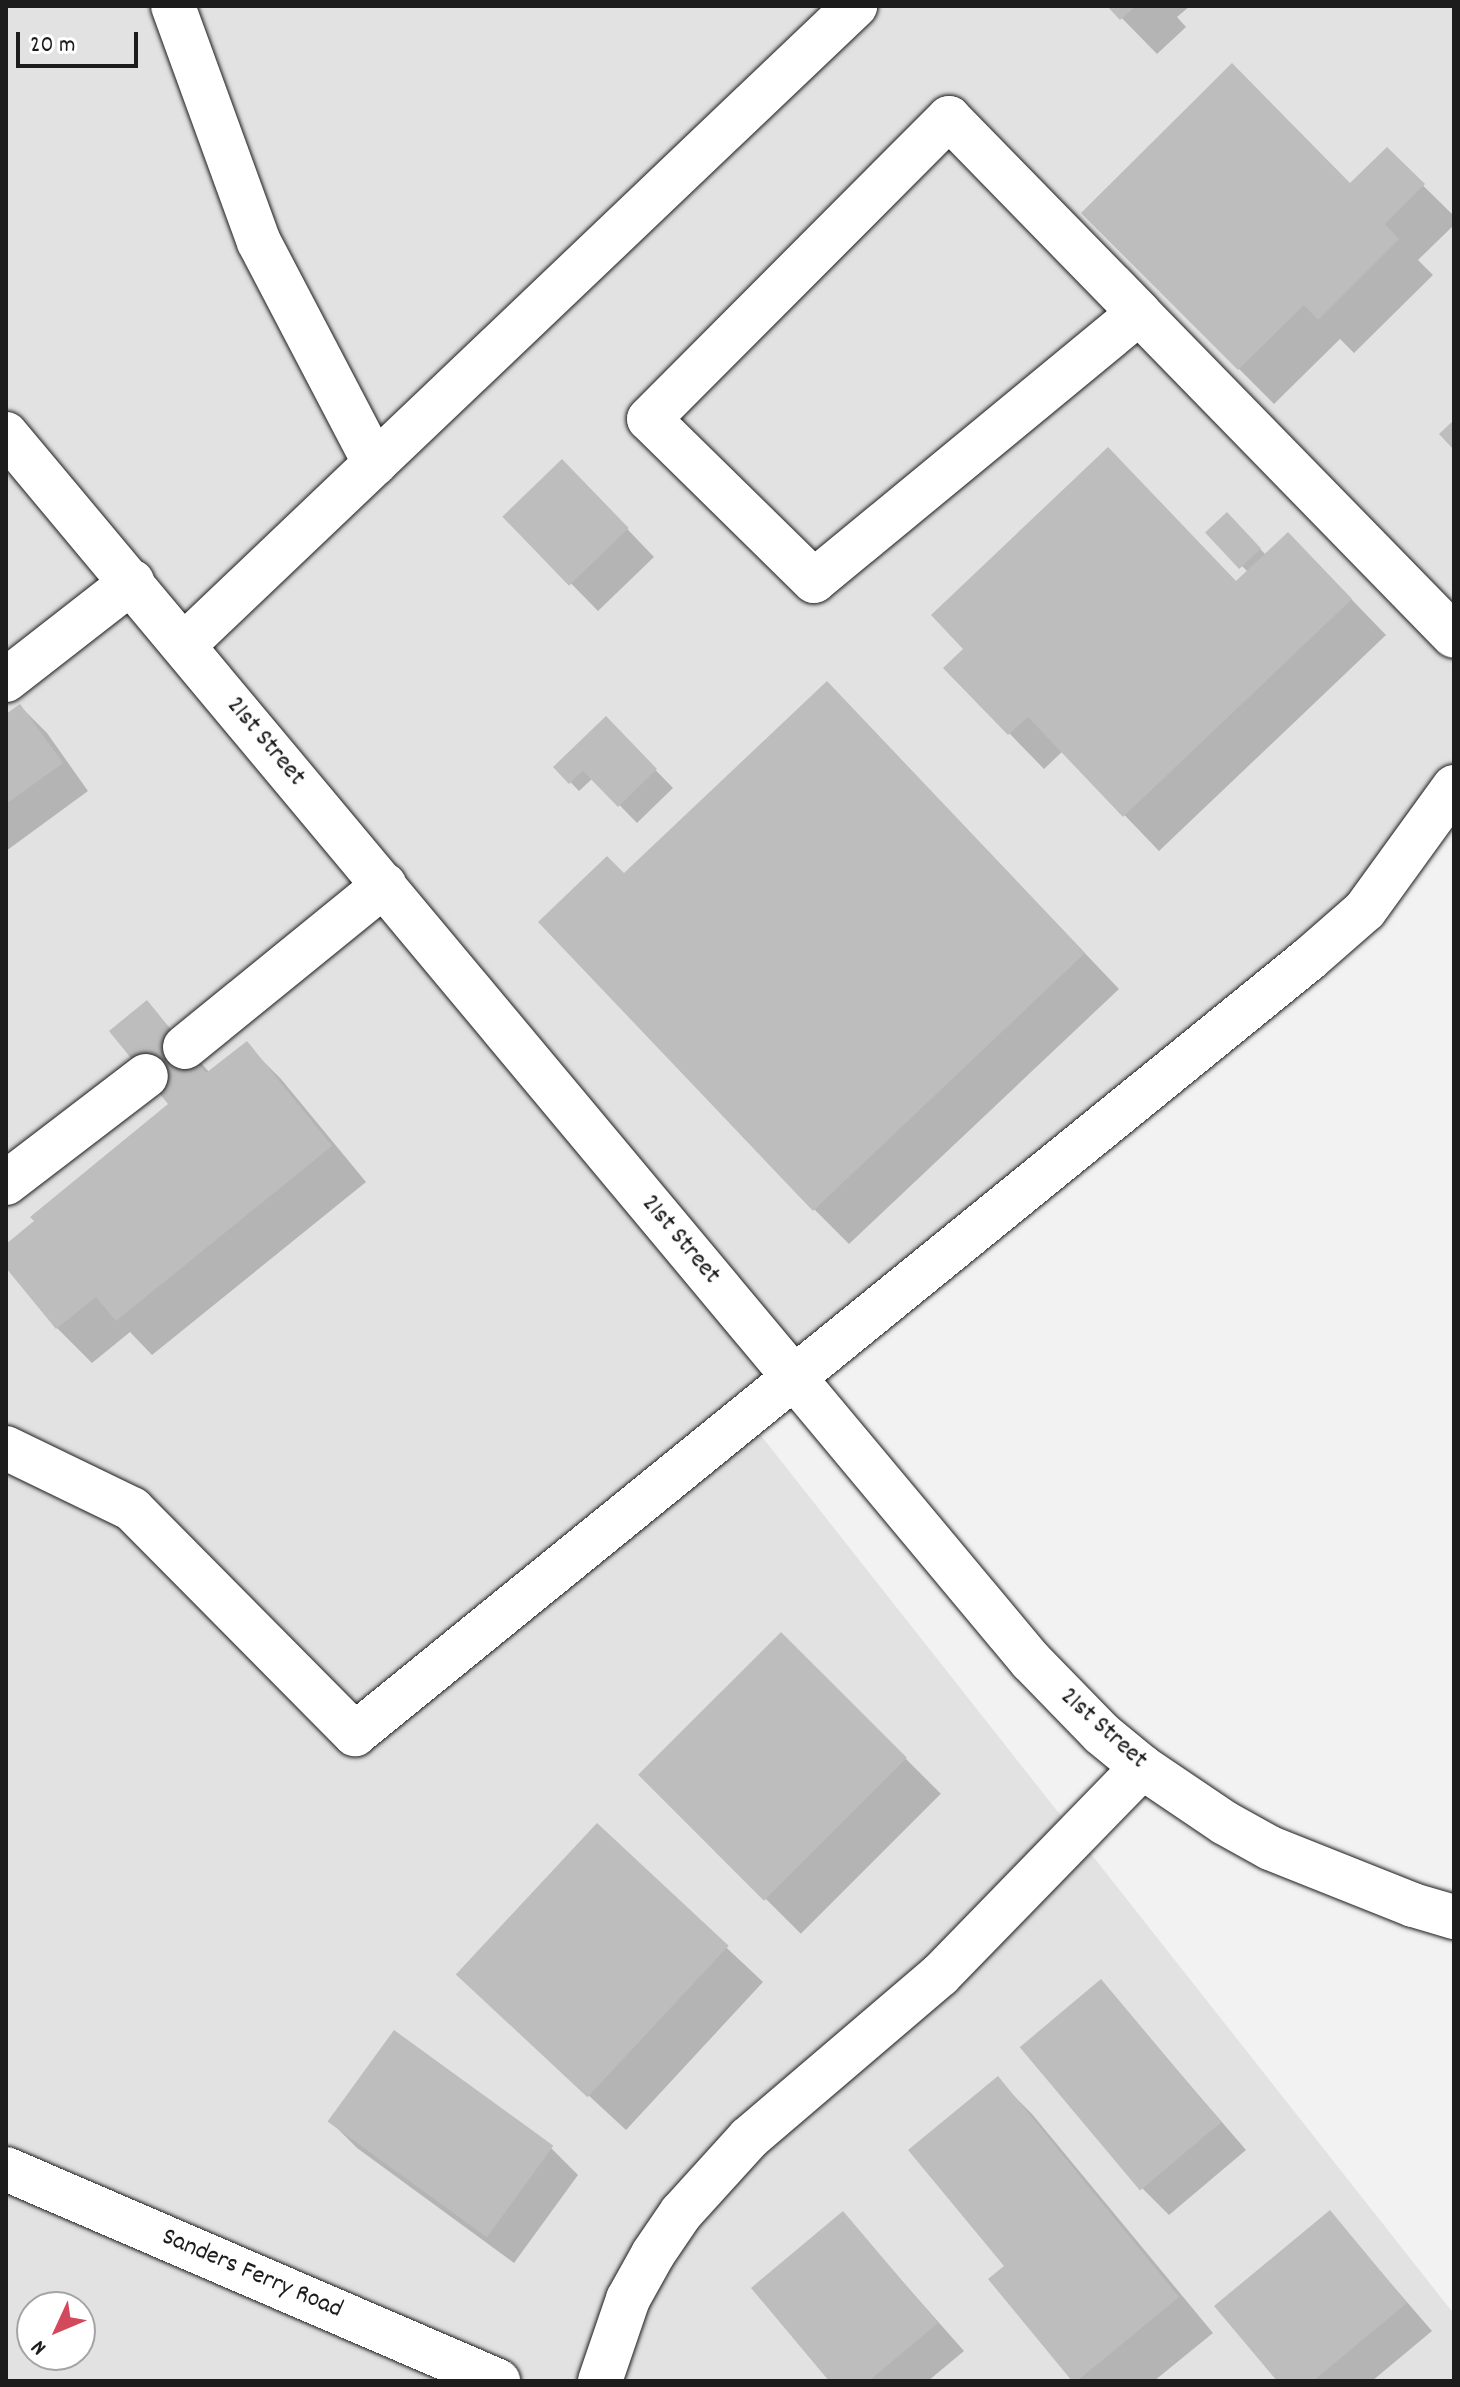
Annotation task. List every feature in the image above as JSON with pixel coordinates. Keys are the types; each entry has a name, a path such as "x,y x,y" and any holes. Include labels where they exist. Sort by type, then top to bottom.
{"street":[{"path":"173,6 259,242 375,464"},
{"path":"184,645 855,6"},
{"path":"1139,313 814,581 649,419 949,118 1454,636"},
{"name":"21st Street","path":"6,434 1031,1661 1102,1734 1142,1767 1225,1823 1270,1848 1413,1905 1454,1917"},
{"path":"6,680 132,582"},
{"path":"6,1448 132,1509 355,1734 793,1375 1309,959 1365,910 1454,787"},
{"path":"185,1047 384,885"},
{"path":"6,1183 146,1076"},
{"path":"600,2381 628,2299 681,2213 749,2138 940,1975 1142,1767"},
{"name":"Sanders Ferry Road","path":"6,2169 498,2381"}],"shaded area":[{"path":"6,6 1454,6 1454,810 755,1428 1454,2314 1454,2381 6,2381"}],"building":[{"path":"1107,6 1136,6 1120,20"},
{"path":"1232,63 1350,183 1387,147 1425,184 1385,224 1399,239 1318,320 1304,305 1238,370 1081,213"},
{"path":"1454,420 1454,450 1439,434"},
{"path":"1108,447 1236,581 1288,532 1352,599 1123,817 1028,717 1008,735 943,668 963,649 931,615"},
{"path":"562,459 629,528 569,586 502,517"},
{"path":"1227,512 1261,549 1239,569 1205,532"},
{"path":"827,681 1085,953 813,1211 538,922 607,856 624,873"},
{"path":"20,704 63,763 6,804 6,714"},
{"path":"606,716 657,769 618,807 583,771 569,784 553,767"},
{"path":"147,1000 206,1073 247,1041 332,1146 116,1321 96,1297 56,1329 6,1268 6,1244 34,1221 30,1217 168,1104 109,1031"},
{"path":"781,1632 907,1758 764,1901 638,1775"},
{"path":"597,1823 729,1946 587,2097 456,1974"},
{"path":"1101,1979 1221,2122 1140,2190 1020,2047"},
{"path":"394,2030 553,2146 487,2237 328,2121"},
{"path":"998,2076 1179,2297 1077,2381 1072,2381 988,2279 1004,2266 908,2150"},
{"path":"1330,2210 1407,2303 1313,2381 1277,2381 1214,2306"},
{"path":"843,2211 938,2323 869,2381 829,2381 751,2288"}]}
